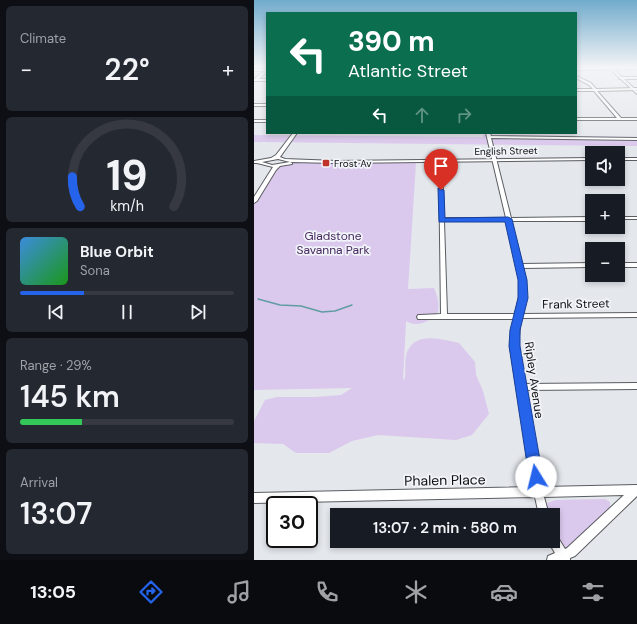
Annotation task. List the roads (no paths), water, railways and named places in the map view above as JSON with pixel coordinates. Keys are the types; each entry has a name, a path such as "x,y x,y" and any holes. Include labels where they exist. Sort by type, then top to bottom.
{"street":[{"path":"598,93 620,119"},
{"path":"254,105 266,105"},
{"path":"577,119 637,119"},
{"path":"254,121 266,121"},
{"path":"254,192 269,168 266,162 278,156 294,134"},
{"path":"488,135 637,139"},
{"name":"Ripley Avenue","path":"488,135 523,280 523,298 515,330 514,346 522,387 538,492 542,508"},
{"path":"254,201 274,169 282,162 283,155 291,139"},
{"path":"254,162 271,159 282,162"},
{"name":"English Street","path":"282,162 585,159"},
{"path":"625,159 637,159"},
{"path":"440,161 444,317"},
{"path":"254,162 268,165 282,162"},
{"path":"442,220 585,218"},
{"path":"625,218 637,218"},
{"path":"519,266 585,265"},
{"path":"625,265 637,265"},
{"name":"Frank Street","path":"420,318 637,315"},
{"path":"522,387 637,386"},
{"path":"552,560 564,558 637,490"},
{"name":"Phalen Place","path":"254,498 637,490"},
{"path":"558,548 564,558"}],"waterway":[{"path":"258,299 280,305 301,306 322,312 335,311 352,305"}],"place":[{"name":"Frost Av","path":"326,163"}],"park label":[{"name":"Gladstone Savanna Park","path":"333,243"}]}
